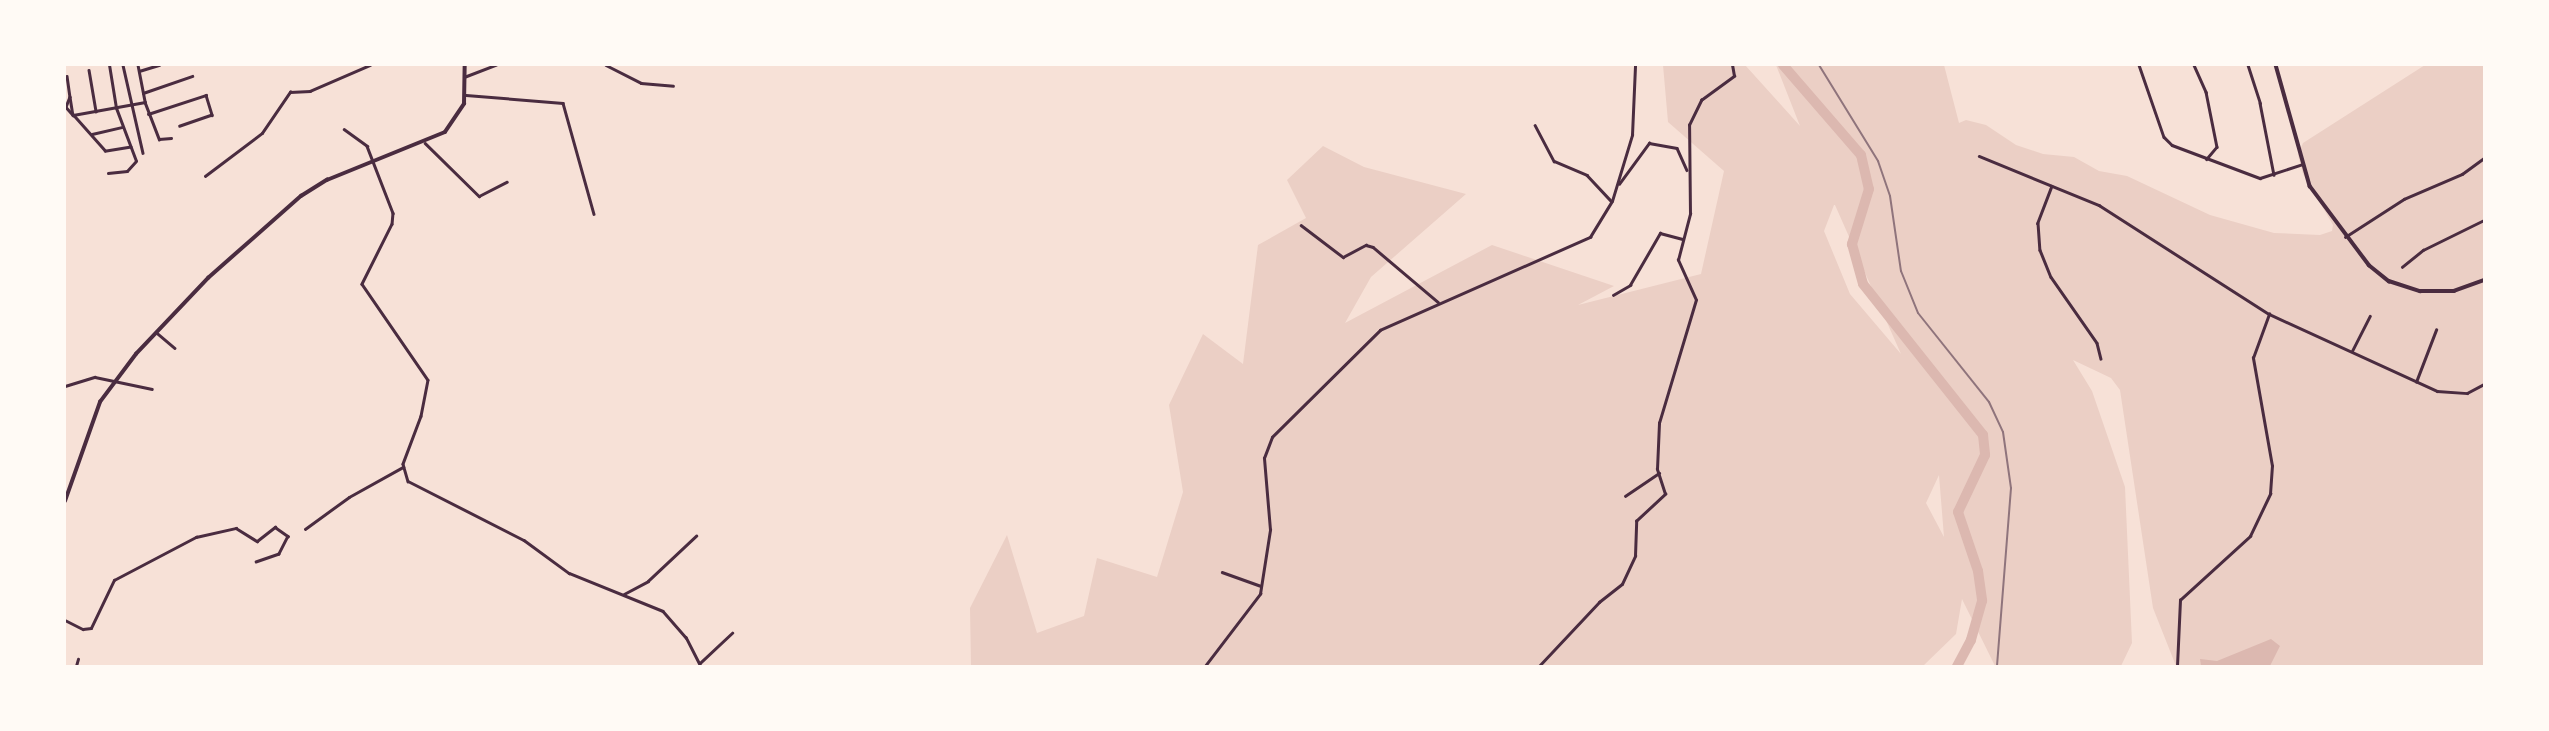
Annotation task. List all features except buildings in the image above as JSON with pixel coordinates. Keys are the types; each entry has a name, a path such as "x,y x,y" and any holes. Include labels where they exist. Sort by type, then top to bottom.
{"main road":[{"path":"65,501 93,418 113,384 157,333 274,217 327,180 425,143 454,122 466,95 465,65"},
{"path":"2277,65 2303,164 2316,197 2369,265 2404,287 2445,292 2484,280"}],"street":[{"path":"108,173 133,165 136,159 116,108 109,65"},
{"path":"124,65 130,106 144,143 143,153"},
{"path":"138,65 148,114 159,139 171,138"},
{"path":"139,71 159,65"},
{"path":"205,176 262,133 288,93 323,86 370,65"},
{"path":"464,77 496,65"},
{"path":"606,65 641,83 673,86"},
{"path":"1205,666 1257,599 1261,586 1270,530 1264,458 1272,437 1380,330 1584,243 1612,201 1617,186 1634,123 1635,65"},
{"path":"1539,666 1623,582 1635,556 1636,521 1665,494 1658,473 1659,423 1696,300 1679,264 1682,239 1690,211 1690,120 1701,100 1734,76 1732,65"},
{"path":"2139,65 2166,139 2207,159 2254,177 2274,175 2303,164"},
{"path":"2194,65 2206,92 2217,147 2207,159"},
{"path":"2248,65 2260,103 2274,175"},
{"path":"89,70 96,111"},
{"path":"67,76 70,97 66,107 90,134 108,152 131,147"},
{"path":"143,93 192,76"},
{"path":"148,114 206,94 212,115 180,126"},
{"path":"466,95 563,103 594,214"},
{"path":"73,115 145,102"},
{"path":"1535,125 1555,161 1587,175 1612,201"},
{"path":"90,134 122,127"},
{"path":"305,529 349,498 403,467 428,384 362,284 394,218 376,163 367,146 344,129"},
{"path":"425,143 479,196 507,181"},
{"path":"1617,186 1649,143 1677,148 1689,174"},
{"path":"1979,156 2110,211 2269,314 2416,382 2437,390 2467,393 2484,384"},
{"path":"2345,237 2404,199 2462,174 2484,158"},
{"path":"2052,186 2038,222 2040,250 2051,277 2097,343 2101,359"},
{"path":"2402,267 2423,250 2484,219"},
{"path":"1301,225 1343,257 1363,246 1374,247 1439,303"},
{"path":"1614,295 1630,285 1660,233 1682,239"},
{"path":"2177,666 2180,600 2250,536 2270,494 2272,466 2253,358 2255,341 2269,314"},
{"path":"2352,351 2370,316"},
{"path":"2416,382 2436,330"},
{"path":"157,333 175,348"},
{"path":"65,386 95,377 113,384 134,382 152,389"},
{"path":"403,467 416,487 524,540 569,573 624,594 670,617 701,665 732,633"},
{"path":"1625,496 1658,473"},
{"path":"65,620 80,628 91,628 114,580 196,537 236,528 257,541 275,527 288,536 279,554 256,562"},
{"path":"624,594 648,581 696,536"},
{"path":"1222,572 1261,586"},
{"path":"76,666 78,659"}],"shaded area":[{"path":"1663,65 1745,65 1800,126 1776,65 1944,65 1959,123 1966,120 1986,125 2016,145 2043,154 2074,157 2099,171 2127,176 2210,215 2274,233 2320,235 2332,231 2333,225 2303,174 2298,155 2303,143 2425,65 2484,65 2484,666 2176,666 2153,608 2120,390 2111,378 2073,360 2092,391 2125,487 2132,643 2121,666 1995,666 1962,599 1956,634 1923,666 971,666 970,608 1007,535 1037,633 1084,616 1097,558 1157,577 1183,492 1169,405 1203,334 1243,364 1258,245 1306,218 1287,180 1323,146 1364,167 1466,194 1371,277 1345,323 1492,245 1614,286 1578,305 1701,274 1724,171 1668,122","holes":["1835,205 1901,354 1850,294 1824,231","1939,475 1944,537 1926,503"]},
{"path":"2271,639 2280,646 2270,666 2201,666 2200,659 2217,661"}],"waterway":[{"path":"1783,65 1861,155 1869,189 1852,244 1863,284 1983,435 1985,455 1958,512 1978,571 1982,601 1971,640 1957,666"}],"railway":[{"path":"1819,65 1878,161 1890,196 1901,271 1918,313 1989,402 2003,432 2011,488 1997,666"}]}
